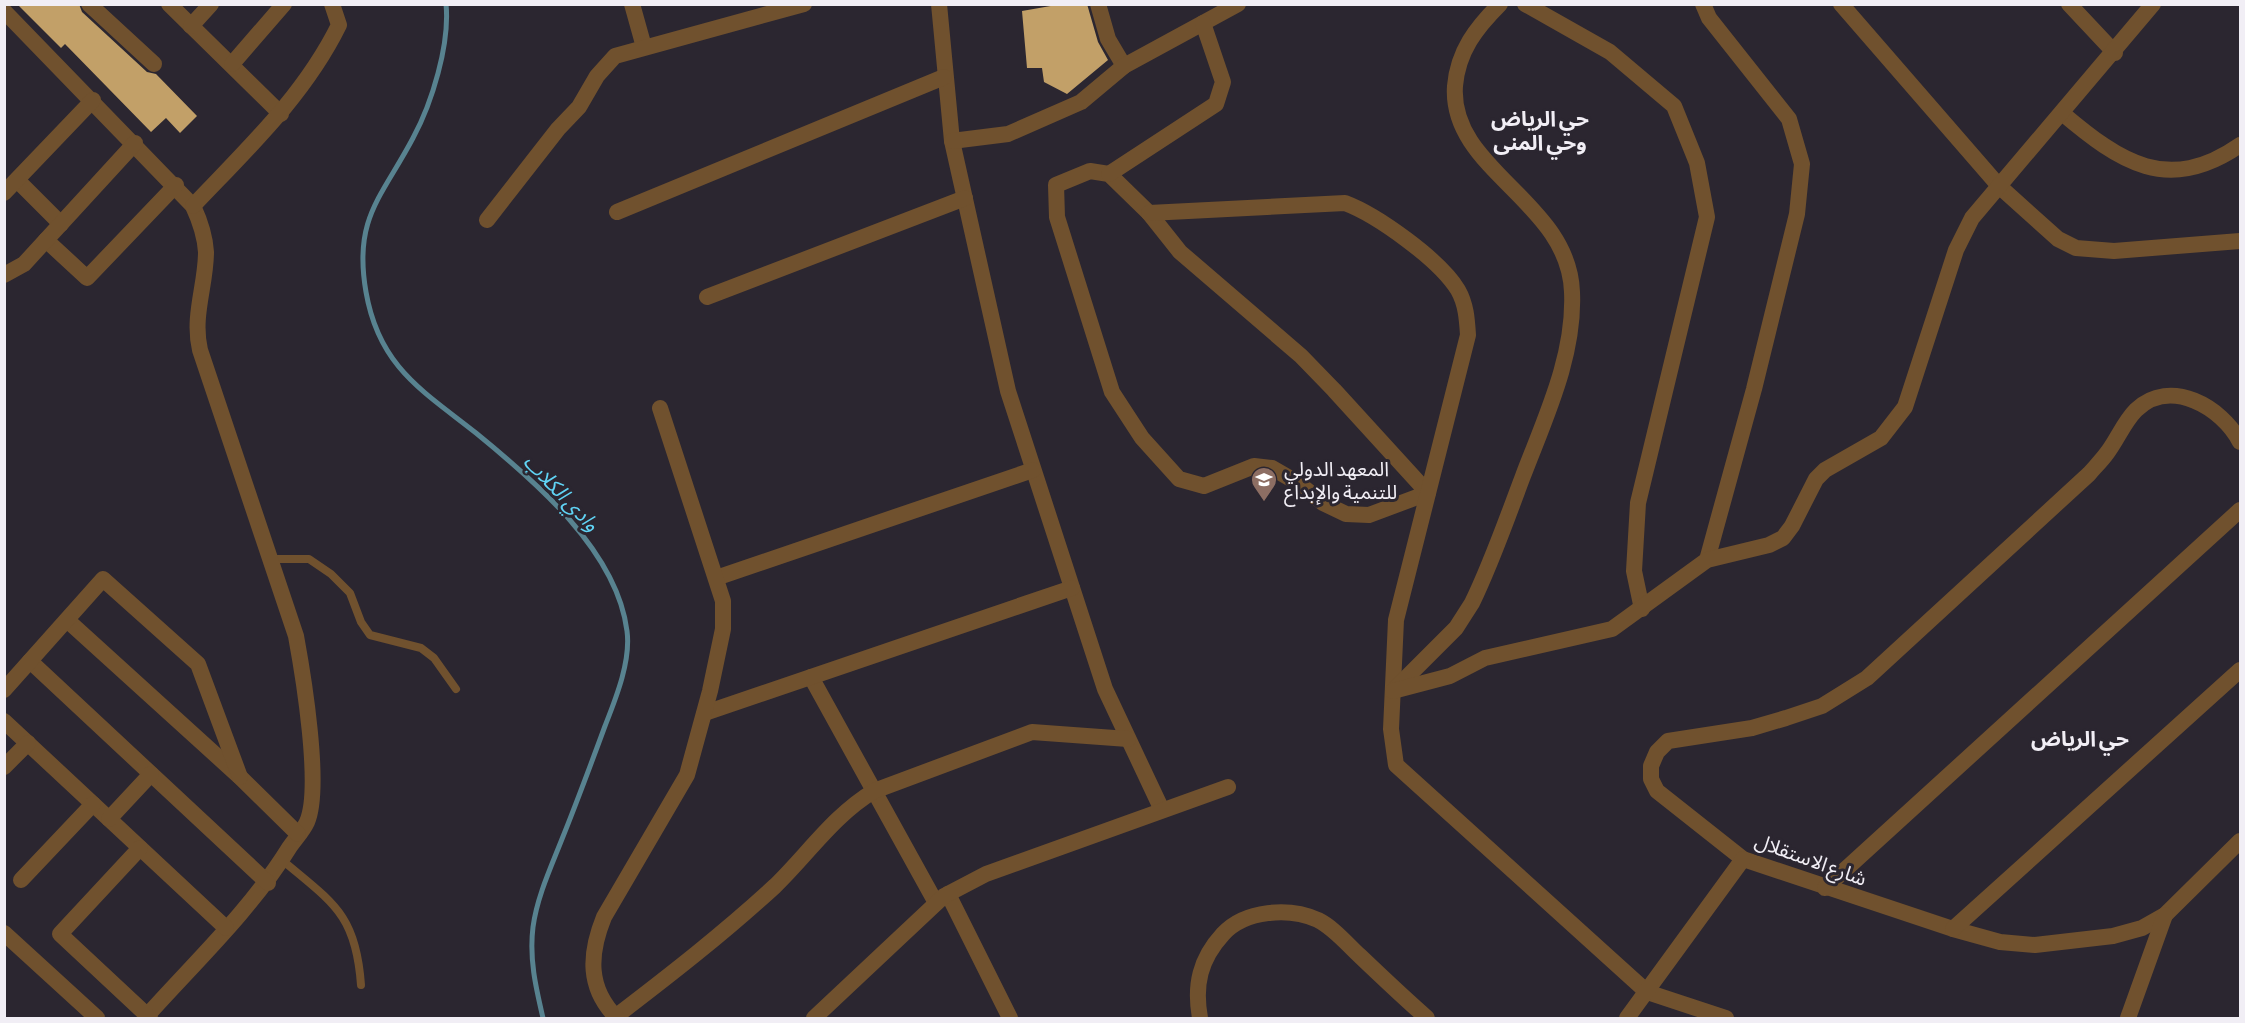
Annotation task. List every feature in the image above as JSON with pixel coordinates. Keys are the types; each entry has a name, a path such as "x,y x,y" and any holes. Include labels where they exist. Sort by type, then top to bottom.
{"street":[{"path":"89,4 154,64"},
{"path":"169,4 281,114"},
{"path":"191,26 211,4"},
{"path":"232,64 284,4"},
{"path":"194,206 281,114 322,58 339,25 332,4"},
{"path":"632,4 644,47"},
{"path":"487,220 558,129 579,107 597,76 615,56 804,4"},
{"path":"939,4 944,77 952,141 1008,391 1105,689 1162,810"},
{"path":"1098,4 1108,39 1124,66"},
{"path":"952,141 1008,134 1082,102 1124,66 1238,4"},
{"path":"1393,691 1456,628 1477,594 1559,378 1572,318 1572,290 1556,240 1540,216 1480,154 1466,136 1458,117 1454,99 1455,82 1463,50 1480,24 1500,4"},
{"path":"1525,4 1610,52 1674,106 1697,163 1707,218 1638,503 1634,571 1642,609"},
{"path":"1703,4 1709,18 1789,119 1802,164 1794,225 1754,389 1707,560"},
{"path":"1840,4 2000,186 2058,239 2076,248 2114,251 2241,241"},
{"path":"2068,4 2115,53"},
{"path":"1393,691 1450,676 1485,658 1612,629 1707,560 1769,545 1783,538 1792,526 1816,479 1825,470 1881,438 1895,423 1905,407 1956,250 1972,218 1984,201 2000,186 2115,53 2153,4"},
{"path":"11,10 194,206 203,229 206,252 196,334 296,636 308,719 311,805 307,821 268,883 147,1018 60,934 140,848"},
{"path":"1110,174 1216,104 1223,82 1203,23"},
{"path":"617,212 944,77"},
{"path":"4,193 93,100"},
{"path":"2062,113 2114,154 2139,165 2170,169 2200,165 2226,155 2241,145"},
{"path":"4,275 24,264 135,143"},
{"path":"1090,171 1110,174 1149,213 1195,265 1300,356 1334,390 1428,493 1369,515 1346,514 1323,503 1298,483 1272,468 1254,466 1204,486 1179,479 1142,438 1112,392 1057,217 1056,185 1090,171"},
{"path":"17,180 61,224"},
{"path":"46,240 87,278 176,185"},
{"path":"707,297 965,198"},
{"path":"1149,213 1345,203 1360,209 1430,257 1458,290 1467,312 1468,335 1396,620 1391,729 1396,765 1647,992 1726,1018"},
{"name":"شارع الاستقلال","path":"2241,442 2227,421 2211,408 2198,402 2166,396 2149,401 2135,411 2107,453 2089,474 1867,678 1821,706 1786,718 1752,728 1668,741 1657,752 1651,766 1651,779 1657,791 1743,858 1825,888 2000,942 2035,945 2113,936 2142,928 2165,915 2241,841"},
{"path":"660,408 723,601 723,629 705,713 687,775 604,917 595,940 592,973 599,993 616,1018 711,943 776,884 853,804 874,791 1032,732 1128,739"},
{"path":"716,578 1033,470"},
{"path":"1825,888 2241,510"},
{"path":"4,690 103,579 198,664 240,777"},
{"path":"705,713 1072,588"},
{"path":"67,620 240,777 298,834"},
{"path":"30,661 268,883"},
{"path":"1953,929 2241,670"},
{"path":"811,677 874,791 942,899 1010,1018"},
{"path":"4,721 226,928"},
{"path":"4,766 28,743"},
{"path":"109,819 151,774"},
{"path":"814,1018 942,899 986,874 1228,787"},
{"path":"21,880 93,804"},
{"path":"1628,1018 1743,858"},
{"path":"1200,1018 1197,991 1199,976 1215,944 1227,929 1244,920 1262,914 1281,913 1298,914 1325,926 1427,1018"},
{"path":"2128,1018 2165,915"},
{"path":"4,933 97,1018"}],"lane":[{"path":"271,560 309,559 331,574 350,593 361,622 370,635 422,648 434,658 456,689"},
{"path":"282,860 328,898 347,921 358,954 361,986"}],"building":[{"path":"17,4 79,4 82,12 147,72 156,74 197,116 180,133 166,118 151,132 65,44 61,48"},
{"path":"1062,4 1087,4 1098,42 1108,60 1067,94 1044,82 1042,68 1027,68 1022,11"}],"waterway":[{"name":"وادي الكلاب","path":"446,4 447,20 442,55 427,108 402,159 381,193 367,226 363,267 372,318 381,340 406,375 421,390 523,473 570,520 607,573 620,601 627,631 627,655 618,692 545,882 535,916 532,939 533,962 543,1018"}],"place":[{"name":"المعهد الدولي للتنمية والإبداع","path":"1264,503"}],"district":[{"name":"حي الرياض وحي المنى","path":"1540,130"},
{"name":"حي الرياض","path":"2080,738"}]}
